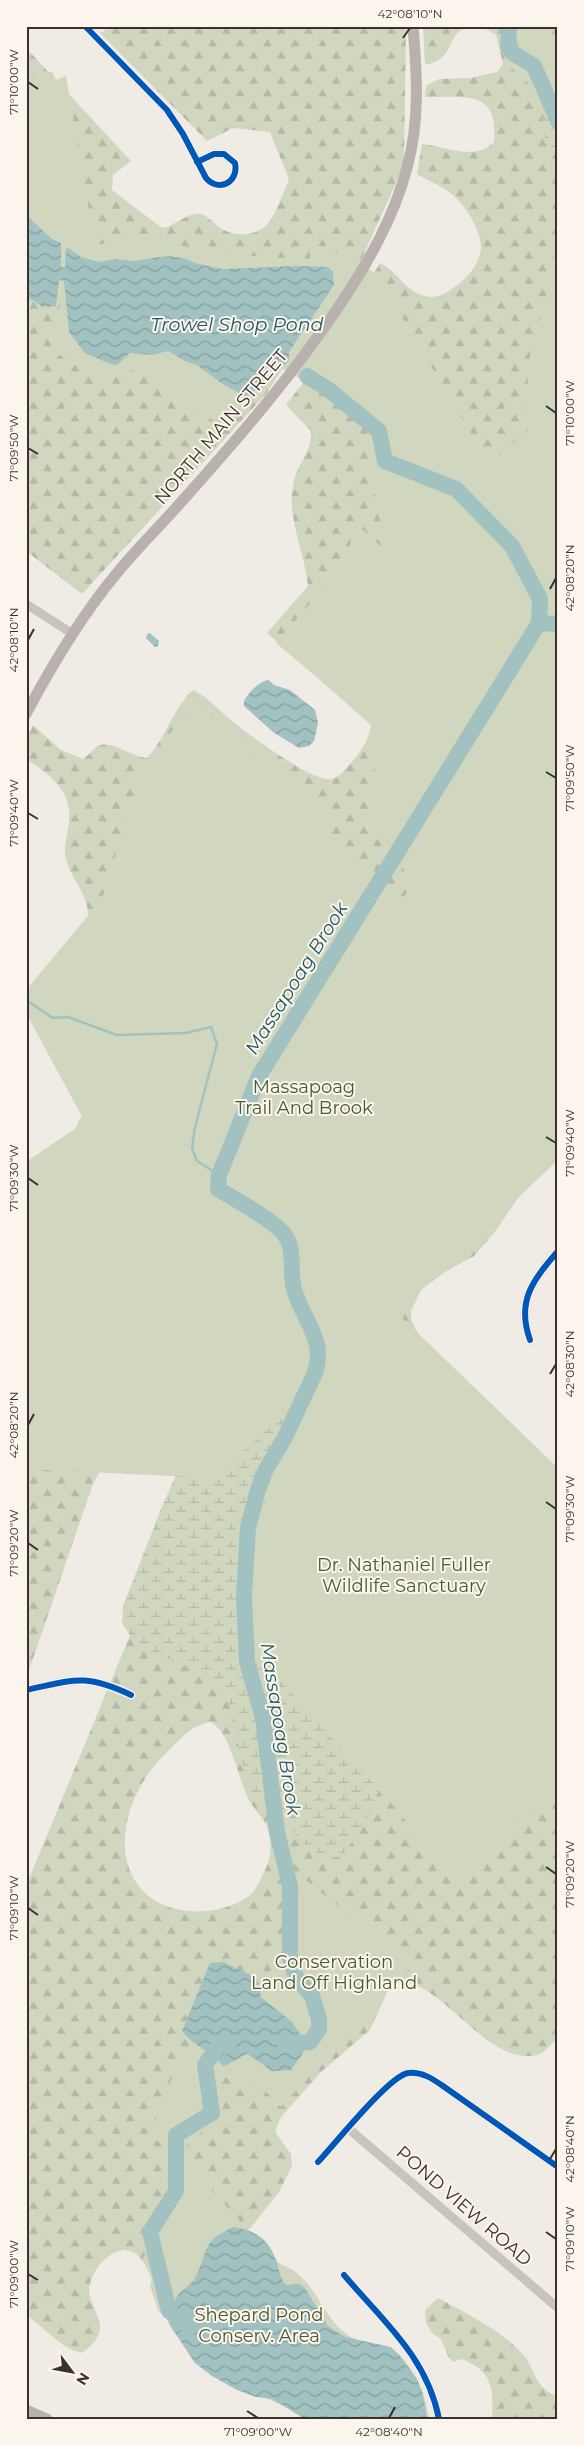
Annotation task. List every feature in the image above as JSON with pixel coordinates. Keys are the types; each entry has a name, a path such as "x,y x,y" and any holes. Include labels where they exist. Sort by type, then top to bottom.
{"main road":[{"name":"NORTH MAIN STREET","path":"26,714 58,655 116,574 251,422 302,358 352,286 376,245 393,209 407,168 414,134 417,109 413,26"},
{"path":"26,2410 47,2419"}],"street":[{"path":"85,26 167,110 183,134 197,162"},
{"path":"26,604 73,634"},
{"path":"530,1340 524,1310 529,1290 541,1270 558,1251"},
{"path":"26,1690 67,1681 88,1680 105,1683 131,1695"},
{"path":"318,2162 395,2078 407,2073 417,2073 429,2077 455,2093 558,2167"},
{"name":"POND VIEW ROAD","path":"349,2129 558,2308"},
{"path":"344,2275 418,2361 435,2398 439,2419"}],"green space":[{"path":"112,26 406,26 404,165 359,265 99,262 26,113 26,48 131,161 113,175 112,190 162,228 191,215 200,214 206,216 219,227 234,234 248,234 260,230 270,221 289,179 270,132 233,128 207,141 100,33"},
{"path":"423,26 471,26 457,33 442,57 435,62 425,65"},
{"path":"481,26 558,26 558,611 93,1484 26,1679 26,1163 75,1129 81,1117 83,1097 26,1007 26,987 39,987 66,957 85,932 88,908 70,871 66,857 65,846 69,821 67,801 57,784 43,770 26,759 26,739 33,725 61,750 83,759 96,747 103,744 115,746 147,758 154,750 180,706 193,690 276,754 307,772 320,777 332,779 338,776 361,751 371,725 267,633 308,586 304,561 294,523 292,498 295,478 307,453 311,431 286,405 322,358 380,263 418,294 433,297 444,294 458,285 475,266 480,254 481,242 476,227 467,212 458,199 449,192 417,174 422,144 469,152 486,148 494,142 494,125 491,112 485,104 465,97 425,97 426,86 439,79 470,78 497,72 503,64 496,35"},
{"path":"513,26 541,26 558,56 558,115 550,100 540,88 530,85 503,60 521,42"},
{"name":"Massapoag Trail And Brook","path":"52,71 56,80 66,76 95,245 151,236 185,247 241,255 309,260 312,249 354,257 377,275 489,464 528,430 526,406 530,354 545,303 558,233 558,1160 396,1312 558,1468 558,1803 539,1803 514,1824 465,1887 425,1846 397,1810 252,1650 248,1547 252,1531 266,1503 269,1461 290,1410 213,1478 26,1469 26,1356 30,1348 26,1346 26,1162 85,1122 26,1013 26,990 102,899 141,771 196,700 256,754 267,754 323,804 329,827 328,837 402,901 410,886 402,865 391,856 369,815 368,795 376,774 371,751 374,722 357,711 276,643 346,562 355,523 384,549 387,544 377,510 366,422 339,401 280,367 226,430 140,368 119,374 106,385 53,351 61,297 26,299 26,81"},
{"path":"555,86 558,88 558,153 545,141 542,120 545,97"},
{"path":"59,280 285,365 266,394 82,594 26,551 26,301"},
{"path":"374,1047 523,1191 494,1233 474,1256 445,1272 421,1290 411,1311 411,1319 418,1334 558,1484 558,2038 540,2054 517,2055 498,2047 478,2033 441,2001 423,1989 406,1983 390,1986 370,2030 321,2072 281,2117 276,2133 291,2154 292,2166 279,2192 253,2225 173,2310 169,2324 143,2261 136,2254 128,2250 117,2252 105,2259 94,2273 89,2289 99,2321 99,2335 81,2353 65,2346 26,2315 26,1886","holes":["210,1722 217,1727 228,1744 248,1798 268,1829 270,1857 260,1881 249,1896 237,1903 210,1911 180,1910 154,1900 143,1891 132,1876 126,1859 125,1840 127,1822 132,1803 140,1786 162,1757 196,1727"]},
{"path":"364,1084 389,1767 362,1829 341,1857 325,1857 307,1847 286,1824 264,1808 249,1788 227,1698 215,1678 157,1654 131,1637 122,1623 123,1606 161,1509 268,1262"},
{"name":"Shepard Pond Conserv. Area","path":"303,1878 413,1964 281,2107 260,2086 220,2076 216,2121 177,2152 280,2264 291,2269 307,2283 343,2332 358,2340 392,2349 402,2357 418,2382 429,2419 303,2419 295,2411 263,2397 170,2322 158,2310 150,2286 153,2275 143,2258 166,2224 175,2204 176,2186 166,2163 165,2147 149,2135 180,2058 184,2064 200,2049 209,2049 285,1952"},
{"path":"438,2298 495,2330 524,2356 544,2389 558,2396 558,2419 492,2419 491,2390 485,2375 480,2369 462,2359 453,2362 448,2356 441,2339 432,2333 426,2323 425,2310"}],"water":[{"name":"Trowel Shop Pond","path":"26,215 52,239 61,243 61,267 65,267 66,249 68,248 81,257 99,262 116,259 134,261 167,256 184,258 195,263 222,269 297,266 327,267 333,272 334,285 289,352 289,360 285,365 277,363 251,395 246,397 221,383 197,365 185,361 168,351 152,355 130,353 117,365 110,364 85,353 69,332 64,281 59,280 56,306 43,307 31,299 26,301"},
{"path":"150,633 159,641 158,646 155,647 146,638 147,634"},
{"path":"268,680 274,685 290,690 315,710 318,723 314,741 309,746 299,748 273,732 244,706 244,701 251,691 257,685"},
{"path":"223,1962 257,1978 261,1997 292,2022 306,2043 303,2053 291,2070 272,2071 248,2054 223,2066 214,2056 192,2041 182,2031 210,1963"},
{"name":"Shepard Pond Conserv. Area","path":"233,2227 249,2231 266,2242 274,2255 284,2283 286,2285 299,2284 305,2288 328,2326 345,2337 391,2347 417,2379 423,2394 427,2419 305,2419 272,2399 256,2397 237,2390 212,2376 195,2363 169,2324 173,2307 178,2295 195,2278 210,2243"}],"waterway":[{"path":"509,26 508,46 513,53 534,66 558,121"},
{"name":"Massapoag Brook","path":"285,2044 310,2042 319,2029 319,2019 312,1996 296,1977 290,1958 290,1886 277,1832 263,1718 247,1662 244,1596 248,1528 257,1493 265,1471 284,1439 314,1375 318,1351 312,1330 294,1289 288,1240 272,1222 218,1189 219,1175 259,1076 539,623 540,599 512,546 456,489 385,461 379,431 329,390 307,376"},
{"path":"539,623 558,624"},
{"path":"26,1000 53,1018 68,1017 117,1035 186,1033 211,1027 217,1044 195,1127 192,1148 197,1161 219,1175"},
{"name":"Massapoag Brook","path":"190,2327 169,2311 150,2232 176,2191 176,2135 212,2113 205,2065 218,2046 228,2046"}],"cycle path":[{"path":"85,26 167,110 183,134 206,178 217,185 222,185 231,180 234,175 235,163 224,154 214,154 197,162"},
{"path":"530,1340 525,1314 529,1292 541,1272 558,1251"},
{"path":"26,1690 79,1680 102,1684 131,1695"},
{"path":"318,2162 375,2098 399,2077 413,2073 422,2074 435,2081 558,2167"},
{"path":"344,2275 388,2324 414,2358 425,2377 439,2419"}],"park label":[{"name":"Dr. Nathaniel Fuller Wildlife Sanctuary","path":"404,1575"},
{"name":"Conservation Land Off Highland","path":"334,1972"}]}
